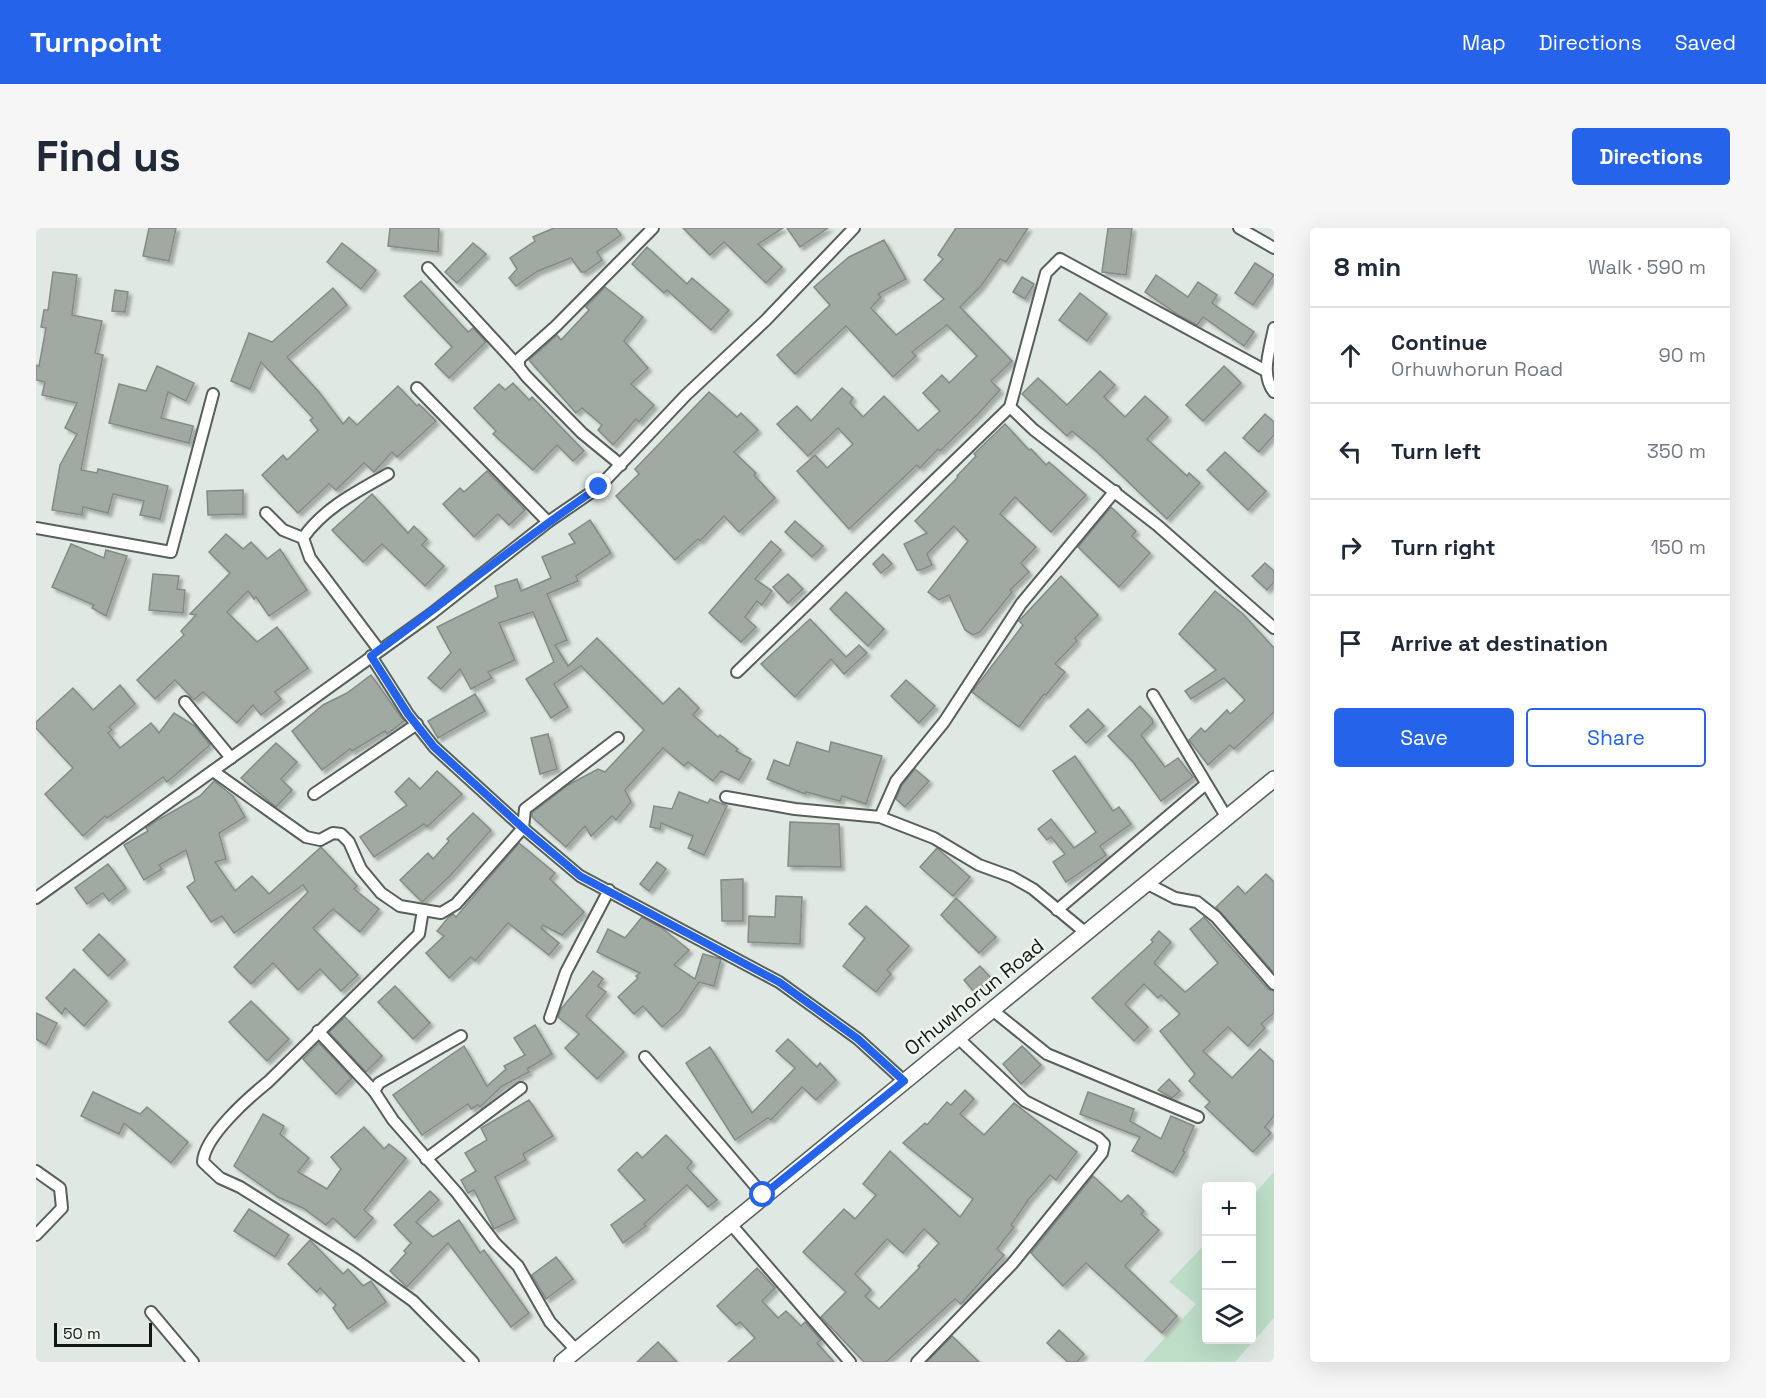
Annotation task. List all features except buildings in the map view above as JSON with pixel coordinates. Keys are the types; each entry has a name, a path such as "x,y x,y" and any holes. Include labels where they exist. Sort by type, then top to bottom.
{"street":[{"path":"519,367 519,359 556,326 653,228"},
{"path":"36,898 431,614 548,522 599,487 686,395 766,320 854,228"},
{"path":"1239,228 1274,248"},
{"path":"737,672 1010,407 1046,273 1060,259 1266,371"},
{"path":"428,268 582,433 621,465"},
{"path":"1274,328 1266,371 1268,384 1274,392"},
{"path":"417,388 548,522"},
{"path":"36,528 171,552 213,394"},
{"path":"1010,407 1034,430 1115,491 1274,628"},
{"path":"303,538 315,520 388,474"},
{"path":"880,817 896,781 944,722 1021,604 1115,491"},
{"path":"266,513 283,530 303,538 310,558 375,653 417,724 434,747 523,828 580,876 779,982 858,1039 904,1081"},
{"path":"1153,695 1227,818"},
{"path":"185,702 231,758"},
{"path":"314,794 417,724"},
{"path":"213,771 306,837 320,840 333,833 341,834 349,842 367,879 399,906 441,913 450,910 523,828 525,809 618,738"},
{"name":"Orhuwhorun Road","path":"562,1362 729,1222 1274,779"},
{"path":"1057,910 1206,784"},
{"path":"726,798 795,809 880,817 934,838 979,865 1012,877 1033,889 1086,933"},
{"path":"1146,884 1175,898 1197,902 1216,916 1274,984"},
{"path":"550,1018 566,972 609,890"},
{"path":"423,910 419,934 268,1082 243,1102 203,1150 203,1162 220,1178 240,1187 356,1260 414,1302 473,1362"},
{"path":"992,1010 1047,1054 1198,1117"},
{"path":"318,1031 374,1091 393,1120 495,1243 518,1266 550,1322 576,1350"},
{"path":"374,1091 379,1083 460,1036"},
{"path":"917,1362 1012,1264 1102,1153 1104,1144 1098,1138 1024,1101 957,1037"},
{"path":"645,1057 763,1195"},
{"path":"426,1159 521,1088"},
{"path":"36,1171 60,1188 63,1202 62,1208 36,1235"},
{"path":"729,1222 850,1362"},
{"path":"151,1312 193,1362"}],"green space":[{"path":"1274,1172 1274,1318 1256,1338 1256,1236 1256,1192"},
{"path":"1202,1247 1202,1344 1251,1344 1235,1362 1143,1362 1196,1304 1169,1282"}],"route":[{"path":"599,487 548,522 431,614 371,656 408,714 434,747 580,876 779,982 858,1039 904,1081 763,1195"}]}
